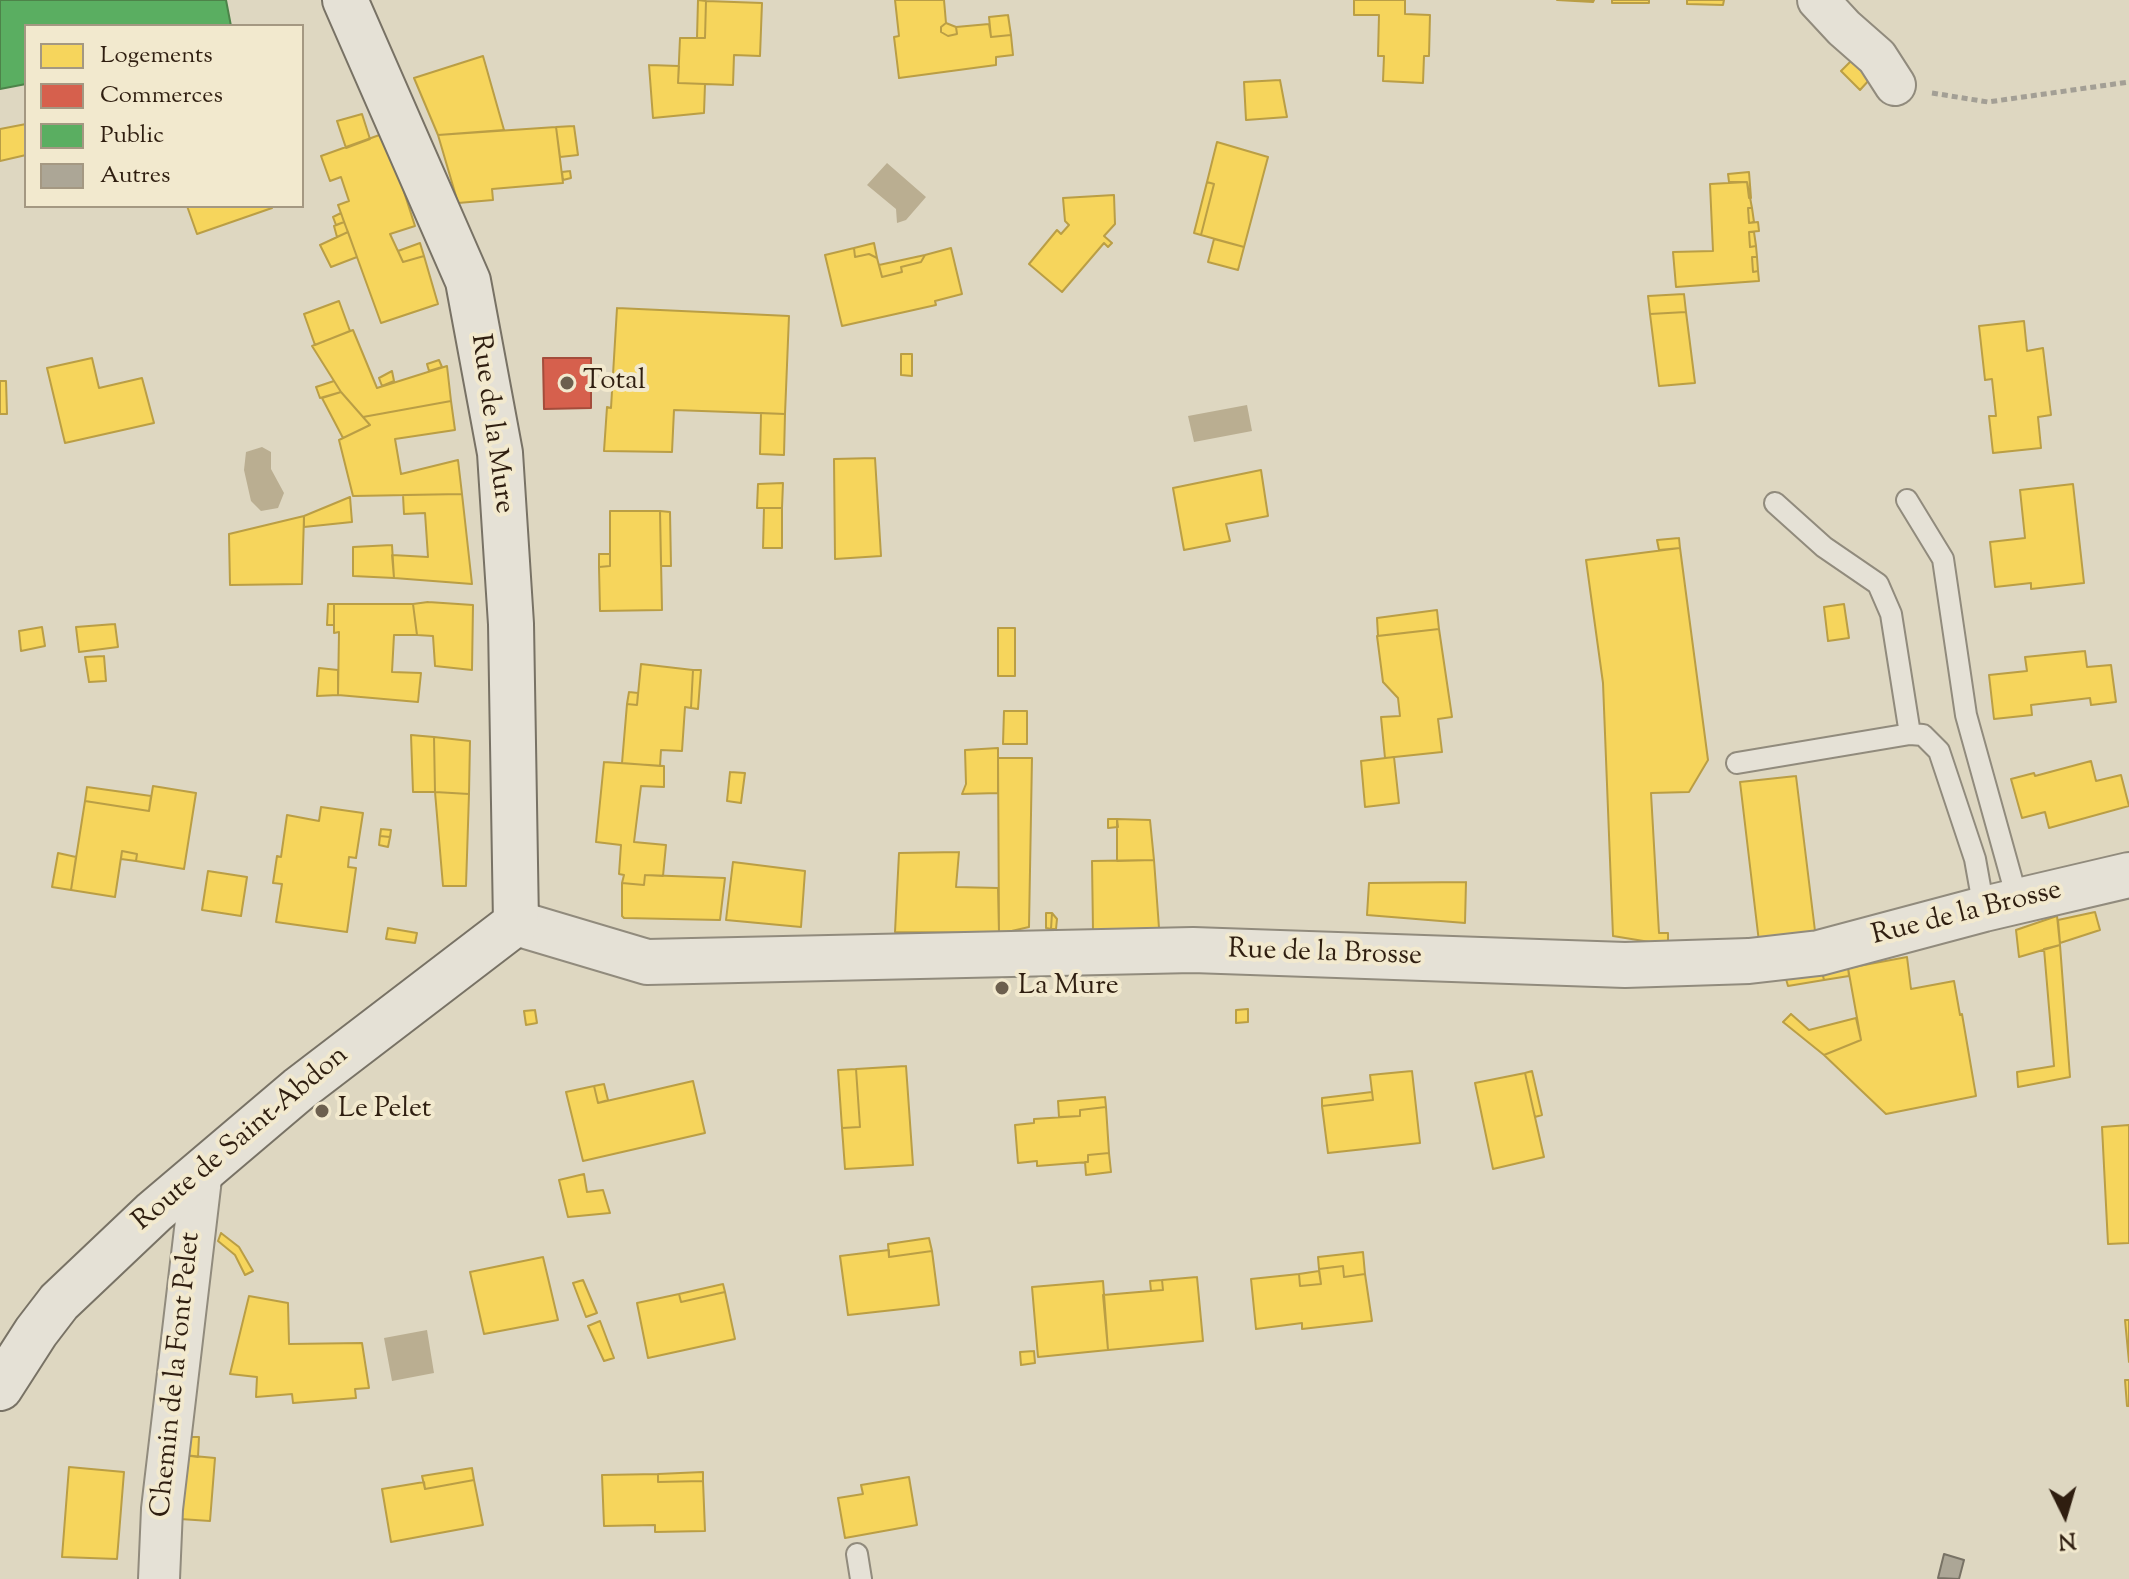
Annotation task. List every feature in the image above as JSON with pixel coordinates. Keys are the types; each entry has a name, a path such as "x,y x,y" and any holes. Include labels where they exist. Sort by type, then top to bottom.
{"main road":[{"name":"Rue de la Mure","path":"345,0 468,281 500,453 511,624 516,923"},
{"name":"Rue de la Brosse","path":"516,923 647,962 1193,950 1625,965 1749,961 1819,953 2129,875"},
{"name":"Route de Saint-Abdon","path":"0,1388 59,1302 154,1212 299,1089 516,923"}],"street":[{"path":"1818,0 1877,57 1895,85"},
{"name":"Chemin de la Font Pelet","path":"159,1579 162,1509 202,1170"}],"lane":[{"path":"1907,500 1943,559 1966,715 2001,905"},
{"path":"1775,503 1824,547 1878,584 1891,614 1910,734"},
{"path":"1737,763 1910,734 1923,735 1939,751 1975,859 2001,905"},
{"path":"857,1554 861,1579"}],"path":[{"path":"1895,85 1969,101 1988,102 2129,82"}],"shaded area":[{"path":"887,163 926,197 906,220 897,223 896,209 867,185"},
{"path":"1247,405 1252,431 1194,442 1188,416"},
{"path":"262,447 271,452 271,469 284,493 278,508 261,511 251,501 244,470 246,452"},
{"path":"427,1330 434,1373 392,1381 384,1338"}],"building: Logements":[{"path":"698,0 706,1 705,38 697,38"},
{"path":"895,0 944,0 946,23 941,27 941,32 948,36 957,34 956,27 989,24 991,37 1011,35 1013,55 996,57 996,65 899,78 894,37 899,36"},
{"path":"1354,0 1405,0 1405,14 1430,15 1429,56 1424,56 1423,83 1383,81 1384,56 1378,56 1379,15 1354,15"},
{"path":"1612,0 1649,0 1649,3 1612,3"},
{"path":"1687,0 1724,0 1723,5 1687,4"},
{"path":"706,1 762,3 760,56 734,55 733,85 678,83 680,38 705,38"},
{"path":"1008,15 1011,35 991,37 989,17"},
{"path":"946,23 956,27 957,34 948,36 941,32 941,27"},
{"path":"483,56 504,130 438,135 414,78"},
{"path":"1851,61 1870,79 1860,90 1841,71"},
{"path":"649,65 679,66 678,83 705,84 704,113 653,118"},
{"path":"1280,80 1287,117 1246,120 1244,82"},
{"path":"362,114 370,139 346,148 337,121"},
{"path":"24,124 24,155 0,161 0,129"},
{"path":"574,126 578,155 560,157 556,127"},
{"path":"556,127 563,183 492,189 493,200 458,203 438,135"},
{"path":"385,133 415,226 390,234 403,262 424,256 438,304 381,323 338,205 349,201 341,177 330,181 321,156"},
{"path":"1217,142 1268,157 1244,247 1201,235 1214,184 1207,182"},
{"path":"570,171 571,178 563,180 562,172"},
{"path":"1749,172 1751,198 1747,182 1729,182 1728,174"},
{"path":"1207,182 1214,184 1201,235 1194,233"},
{"path":"1747,182 1752,208 1748,208 1749,223 1758,222 1759,231 1749,232 1750,247 1756,246 1757,257 1752,257 1753,272 1758,271 1759,281 1676,287 1673,252 1713,251 1710,184"},
{"path":"1114,195 1115,224 1104,236 1112,243 1108,247 1104,243 1062,292 1029,264 1057,230 1061,234 1069,225 1065,221 1063,198"},
{"path":"188,208 272,208 197,234"},
{"path":"1748,208 1752,208 1754,222 1749,223"},
{"path":"341,213 344,222 336,225 333,217"},
{"path":"344,222 348,232 337,237 334,226"},
{"path":"348,232 357,257 331,267 320,245"},
{"path":"1749,232 1754,232 1756,246 1750,247"},
{"path":"1214,239 1244,247 1238,270 1208,262"},
{"path":"420,243 424,256 403,262 398,251"},
{"path":"874,243 877,258 869,254 855,257 854,248"},
{"path":"854,248 855,257 869,254 877,258 882,277 902,272 901,267 921,262 925,255 951,248 962,294 935,301 936,305 842,326 825,255"},
{"path":"925,255 921,262 901,267 902,272 882,277 879,265"},
{"path":"1752,257 1757,257 1758,271 1753,272"},
{"path":"1684,294 1686,312 1650,314 1648,296"},
{"path":"339,301 350,331 315,345 304,314"},
{"path":"617,308 789,316 785,414 674,410 672,452 604,451 607,407 611,408"},
{"path":"1686,312 1695,383 1659,386 1650,314"},
{"path":"2024,321 2027,351 2043,348 2051,415 2038,417 2041,448 1993,453 1989,416 1996,416 1992,379 1985,380 1979,326"},
{"path":"353,330 377,388 447,366 451,401 363,417 341,392 312,346"},
{"path":"901,354 912,354 912,376 901,375"},
{"path":"92,358 99,388 142,378 154,423 65,443 47,368"},
{"path":"439,360 442,367 429,371 427,364"},
{"path":"392,371 394,381 382,386 379,378"},
{"path":"0,381 6,381 7,414 0,414"},
{"path":"334,381 341,392 320,398 316,387"},
{"path":"341,392 370,425 343,438 322,398"},
{"path":"451,401 455,430 395,439 401,474 458,460 462,494 353,496 339,440 370,425 363,417"},
{"path":"761,413 785,414 784,455 760,454"},
{"path":"875,458 881,556 835,559 834,459"},
{"path":"1261,470 1268,516 1226,524 1230,541 1184,550 1173,488"},
{"path":"783,483 782,508 757,508 758,484"},
{"path":"2073,484 2084,583 2031,589 2031,583 1995,587 1990,542 2025,538 2020,490"},
{"path":"462,494 472,584 394,578 392,555 428,557 425,513 404,514 403,495"},
{"path":"350,497 352,522 304,527 304,516"},
{"path":"764,508 782,508 782,548 763,548"},
{"path":"610,511 660,511 662,610 600,611 599,567 610,566"},
{"path":"660,511 670,512 671,566 661,566"},
{"path":"304,516 302,584 230,585 229,534"},
{"path":"1679,538 1680,548 1659,550 1657,540"},
{"path":"392,545 394,578 353,576 353,547"},
{"path":"1680,548 1708,760 1689,792 1651,793 1659,933 1668,933 1668,945 1613,936 1603,683 1586,560"},
{"path":"599,554 610,554 610,566 599,567"},
{"path":"328,604 334,604 334,625 327,625"},
{"path":"334,604 413,604 417,635 394,635 392,672 421,673 418,702 338,695 339,632 334,633"},
{"path":"413,604 473,605 472,670 435,666 433,636 417,635"},
{"path":"1844,604 1849,638 1828,641 1824,607"},
{"path":"1437,610 1439,629 1378,636 1377,618"},
{"path":"115,624 118,647 79,652 76,627"},
{"path":"42,627 45,646 21,651 19,631"},
{"path":"998,628 1015,628 1015,676 998,676"},
{"path":"1439,629 1452,717 1438,719 1442,752 1385,758 1381,717 1400,716 1398,698 1383,682 1377,636"},
{"path":"2085,651 2087,667 2111,665 2116,702 2091,705 2090,698 2031,705 2032,715 1994,719 1989,675 2027,671 2025,657"},
{"path":"104,656 106,681 89,682 85,657"},
{"path":"641,664 693,670 691,708 685,707 682,751 661,750 660,766 622,763 627,704 637,705"},
{"path":"319,668 338,670 338,695 317,696"},
{"path":"693,670 701,670 698,709 691,708"},
{"path":"629,692 638,693 637,705 627,704"},
{"path":"1004,711 1027,711 1027,744 1003,744"},
{"path":"411,735 434,737 435,792 413,792"},
{"path":"434,737 470,741 469,794 435,792"},
{"path":"998,748 998,793 962,794 966,784 965,750"},
{"path":"1394,757 1399,803 1365,807 1361,761"},
{"path":"998,758 1032,758 1029,927 1003,933 999,933"},
{"path":"2091,761 2096,781 2121,775 2129,806 2049,828 2045,812 2022,818 2011,779"},
{"path":"604,762 664,766 664,787 641,786 634,842 666,845 663,876 645,875 644,885 622,883 624,875 619,874 621,845 596,842"},
{"path":"730,772 745,773 741,803 727,801"},
{"path":"1796,776 1816,939 1759,942 1740,782"},
{"path":"153,786 196,793 184,869 136,861 137,854 122,851 115,897 71,890 85,801 149,811"},
{"path":"87,787 151,796 149,811 85,801"},
{"path":"435,792 469,794 466,886 443,886"},
{"path":"321,807 363,813 356,858 349,857 348,867 356,868 347,932 276,922 282,884 273,883 277,856 281,857 287,815 319,821"},
{"path":"1108,819 1117,819 1118,827 1108,828"},
{"path":"1117,819 1150,820 1154,860 1117,861"},
{"path":"381,829 391,830 390,837 380,836"},
{"path":"380,836 390,837 388,847 379,845"},
{"path":"122,851 137,854 136,861 121,859"},
{"path":"959,852 956,887 998,888 999,933 895,932 899,853"},
{"path":"58,853 76,857 71,890 52,887"},
{"path":"1154,860 1159,928 1093,931 1092,861"},
{"path":"733,862 805,871 801,927 726,920"},
{"path":"208,871 247,877 241,916 202,910"},
{"path":"645,875 725,878 720,920 624,918 622,883 644,885"},
{"path":"1466,882 1465,923 1367,915 1369,883"},
{"path":"2095,912 2100,930 2060,943 2058,920"},
{"path":"1046,913 1052,913 1051,929 1046,928"},
{"path":"1052,913 1057,919 1056,929 1051,929"},
{"path":"2057,916 2060,945 2019,957 2016,930"},
{"path":"388,928 417,933 415,943 386,939"},
{"path":"2060,945 2070,1077 2018,1087 2017,1072 2054,1066 2044,949"},
{"path":"1907,957 1911,989 1954,981 1976,1096 1886,1114 1824,1055 1861,1040 1848,968"},
{"path":"1848,968 1849,976 1824,980 1822,972"},
{"path":"1822,972 1824,980 1788,986 1786,979"},
{"path":"1248,1009 1248,1022 1236,1023 1236,1010"},
{"path":"535,1010 537,1023 526,1025 524,1011"},
{"path":"1791,1014 1809,1030 1856,1018 1861,1040 1824,1055 1783,1022"},
{"path":"906,1066 913,1165 845,1169 842,1128 860,1127 856,1069"},
{"path":"856,1069 860,1127 842,1128 838,1070"},
{"path":"1412,1071 1420,1143 1328,1153 1322,1106 1373,1100 1370,1075"},
{"path":"1532,1071 1542,1115 1535,1117 1525,1073"},
{"path":"1525,1073 1544,1157 1493,1169 1475,1083"},
{"path":"693,1081 705,1133 583,1161 566,1092 594,1086 598,1103"},
{"path":"604,1084 608,1100 598,1103 594,1086"},
{"path":"1372,1092 1373,1100 1322,1106 1322,1098"},
{"path":"1105,1097 1106,1107 1080,1110 1080,1116 1059,1117 1058,1101"},
{"path":"1106,1107 1109,1153 1088,1155 1088,1162 1037,1166 1037,1161 1018,1163 1015,1125 1034,1123 1034,1119 1080,1116 1080,1110"},
{"path":"2129,1125 2129,1243 2108,1244 2102,1127"},
{"path":"1109,1153 1111,1172 1086,1175 1088,1155"},
{"path":"584,1174 587,1192 603,1190 610,1213 568,1217 559,1180"},
{"path":"221,1233 239,1247 253,1271 245,1275 235,1255 218,1241"},
{"path":"929,1238 932,1251 889,1257 888,1244"},
{"path":"889,1250 889,1257 932,1251 939,1305 848,1315 840,1256"},
{"path":"1363,1252 1365,1274 1344,1277 1343,1266 1319,1269 1318,1257"},
{"path":"543,1257 558,1320 484,1334 470,1272"},
{"path":"1343,1266 1344,1277 1365,1274 1372,1321 1302,1329 1302,1323 1256,1329 1251,1279 1299,1274 1300,1286 1321,1284 1319,1269"},
{"path":"1319,1271 1321,1284 1300,1286 1299,1274"},
{"path":"1197,1277 1203,1341 1108,1350 1103,1295 1163,1290 1162,1280"},
{"path":"583,1280 597,1313 586,1317 573,1283"},
{"path":"1162,1280 1163,1290 1151,1291 1150,1281"},
{"path":"1103,1281 1108,1350 1038,1357 1032,1287"},
{"path":"723,1284 725,1292 681,1302 679,1294"},
{"path":"725,1292 735,1339 648,1358 637,1303 679,1294 681,1302"},
{"path":"249,1296 288,1303 289,1344 362,1343 369,1388 355,1389 356,1398 293,1403 292,1394 256,1397 257,1377 230,1374"},
{"path":"2125,1320 2129,1320 2129,1362"},
{"path":"600,1321 614,1358 604,1361 588,1326"},
{"path":"1034,1351 1035,1363 1021,1365 1020,1352"},
{"path":"2125,1380 2129,1380 2129,1406 2127,1406"},
{"path":"185,1437 199,1437 198,1457 183,1455"},
{"path":"183,1455 215,1458 210,1521 180,1519"},
{"path":"69,1467 124,1472 117,1559 62,1557"},
{"path":"472,1468 474,1480 425,1489 422,1476"},
{"path":"703,1472 703,1481 658,1482 658,1474"},
{"path":"658,1474 658,1482 703,1481 705,1531 655,1532 655,1525 604,1526 602,1475"},
{"path":"909,1477 917,1525 845,1538 838,1498 863,1494 861,1485"},
{"path":"474,1480 483,1525 391,1542 382,1489 424,1482 425,1489"}],"building: Commerces":[{"name":"Total","path":"543,358 591,358 591,408 544,409"}],"building: Public":[{"path":"0,0 226,0 231,24 24,24 24,84 0,89"}],"building: Autres":[{"path":"1944,1554 1964,1560 1959,1579 1938,1578"}],"place":[{"name":"Total","path":"567,383"},
{"name":"La Mure","path":"1002,988"},
{"name":"Le Pelet","path":"322,1111"}]}
